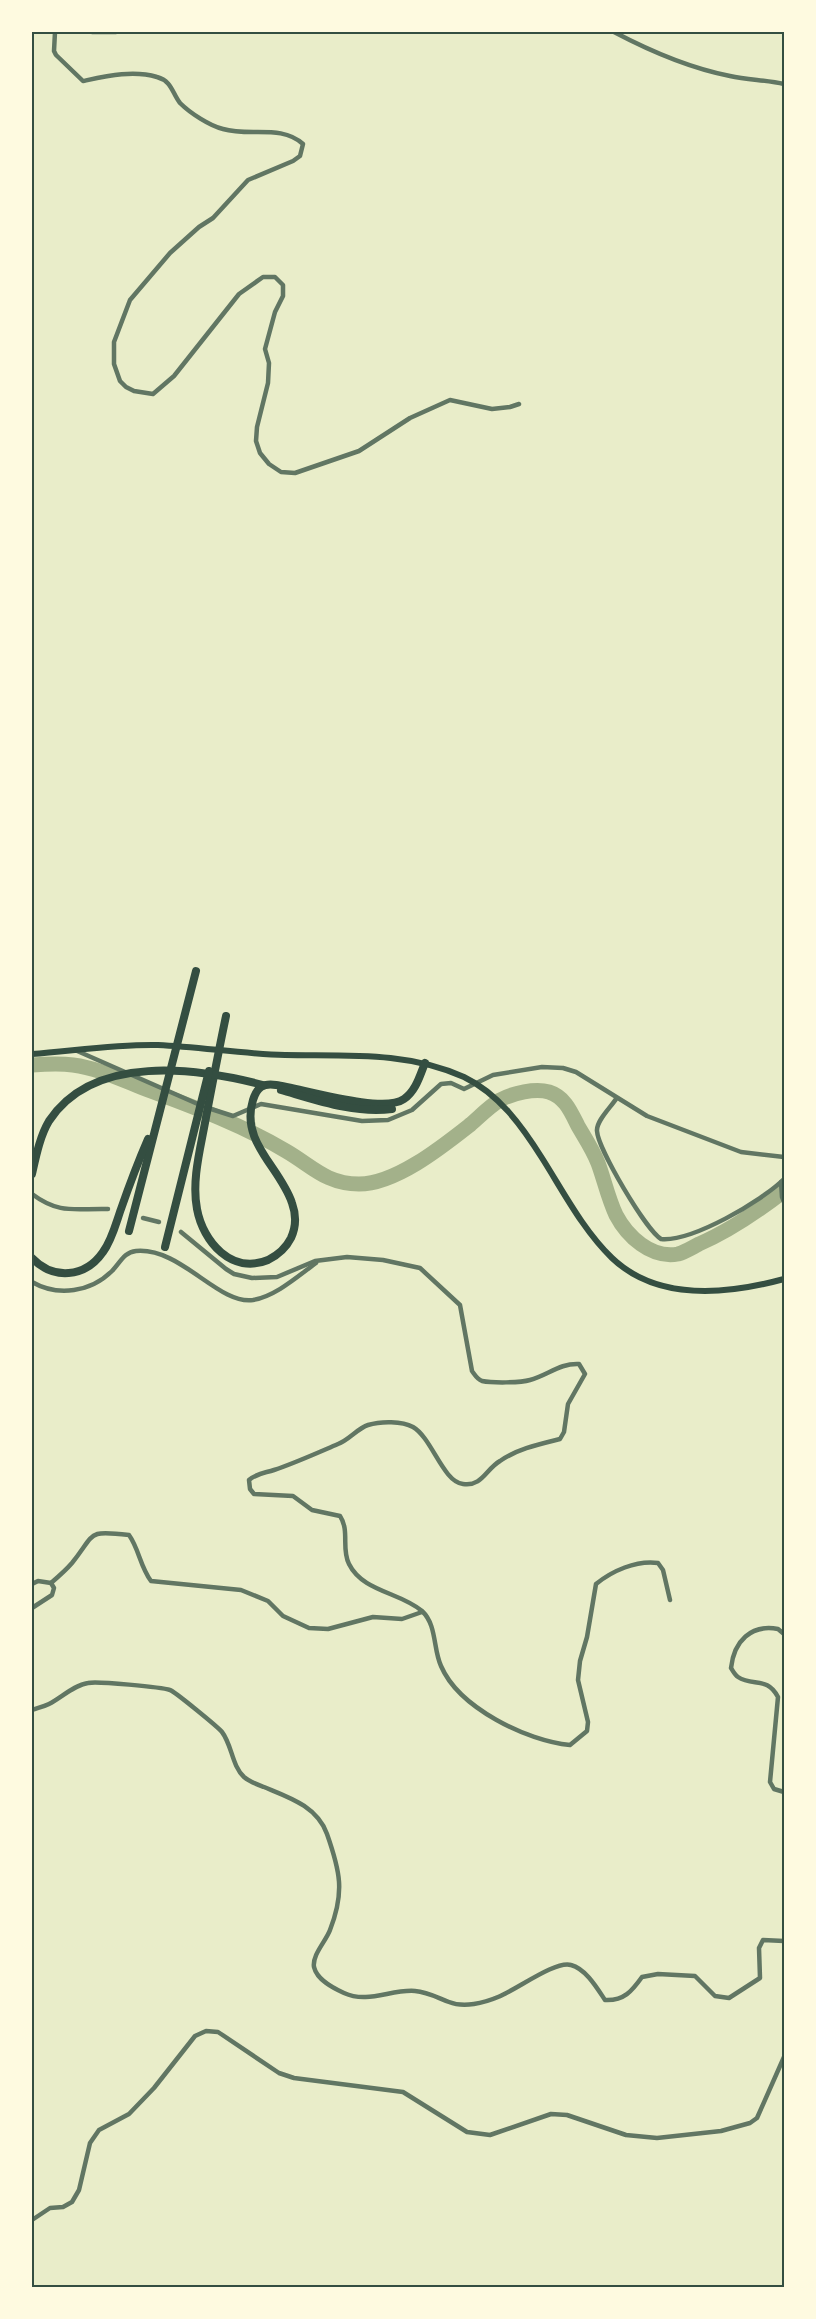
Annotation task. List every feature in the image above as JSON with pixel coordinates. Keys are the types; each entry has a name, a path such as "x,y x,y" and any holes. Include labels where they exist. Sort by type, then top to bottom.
{"highway":[{"path":"32,1258 47,1270 60,1274 80,1271 92,1264 107,1245 157,1120 196,971"},
{"path":"165,1247 225,1016"},
{"path":"220,1034 196,1178 197,1211 208,1238 227,1257 250,1263 266,1260 280,1252 287,1245 294,1229 292,1204 259,1149 253,1133 250,1113 253,1098 262,1085"},
{"path":"32,1174 45,1130 59,1109 79,1092 121,1076 157,1071 203,1073 370,1110 393,1109 405,1104 420,1086 425,1063"},
{"path":"129,1231 142,1161"}],"main road":[{"path":"32,1054 160,1045 284,1055 371,1055 425,1063 474,1083 507,1110 530,1140 598,1242 624,1268 653,1283 687,1290 741,1288 784,1279"}],"street":[{"path":"55,32 54,51 56,55 83,81 112,75 158,77 173,88 179,102 209,123 224,130 289,134 303,144 300,156 293,161 248,180 213,218 199,227 170,253 130,300 113,352 114,364 120,381 126,387 134,391 153,394 174,376 239,294 263,277 274,277 283,285 283,296 275,312 265,349 269,363 268,383 257,427 256,441 260,453 269,464 281,472 295,473 359,451 410,418 450,400 492,409 519,404"},
{"path":"92,32 116,32"},
{"path":"614,32 659,54 704,70 731,77 784,84"},
{"path":"75,1050 226,1116 233,1116 261,1104 362,1121 388,1120 412,1110 441,1084 451,1083 464,1089 493,1075 542,1066 556,1067 576,1072 616,1099 647,1116 741,1152 784,1157"},
{"path":"616,1099 597,1126 597,1135 612,1170 646,1225 661,1239 688,1236 713,1224 783,1180"},
{"path":"783,1180 784,1202"},
{"path":"32,1194 52,1206 67,1210 108,1209"},
{"path":"143,1218 159,1222"},
{"path":"181,1232 214,1261 234,1274 243,1276 277,1277 321,1260 359,1258 383,1260 420,1268 460,1305 472,1371 482,1381 531,1380 568,1363 579,1364 584,1370 585,1374 568,1404 564,1432 560,1439 502,1459 492,1466 483,1478 472,1484 460,1484 451,1478 420,1432 411,1426 386,1422 367,1425 348,1439 273,1470 255,1475 249,1480 250,1489 254,1494 293,1496 312,1510 340,1516 345,1524 348,1564 366,1583 407,1601 422,1612 431,1623 434,1648 441,1668 467,1699 503,1723 529,1736 550,1743 570,1745 587,1731 588,1722 578,1680 596,1584 608,1574 637,1564 658,1563 663,1570 670,1600"},
{"path":"32,1282 59,1290 84,1288 103,1279 128,1254 144,1251 179,1262 224,1292 249,1300 263,1297 276,1290 321,1260"},
{"path":"51,1583 72,1563 89,1539 104,1532 129,1535 136,1545 144,1571 151,1581 241,1590 268,1601 283,1616 309,1628 328,1629 373,1617 402,1619 422,1612"},
{"path":"32,1584 38,1581 51,1583"},
{"path":"32,1608 52,1595 54,1588 51,1583"},
{"path":"784,1634 778,1629 756,1628 739,1645 731,1668 738,1677 763,1683 774,1689 778,1697 770,1782 774,1789 784,1792"},
{"path":"32,1710 48,1705 89,1683 172,1690 221,1730 242,1775 254,1783 304,1804 318,1818 326,1831 340,1881 339,1896 330,1930 315,1958 314,1966 318,1975 332,1988 348,1995 370,1998 401,1991 417,1991 435,1995 451,2003 470,2005 511,1991 555,1965 570,1964 579,1969 592,1982 605,2000 615,2001 630,1993 642,1977 658,1974 695,1976 715,1996 729,1998 760,1978 759,1948 763,1940 784,1941"},
{"path":"32,2220 50,2208 72,2202 79,2190 90,2143 99,2130 129,2114 154,2088 195,2036 206,2031 218,2032 279,2073 294,2078 403,2092 467,2132 490,2135 550,2114 567,2115 626,2135 657,2138 721,2131 750,2123 757,2118 784,2058"}],"waterway":[{"path":"32,1065 73,1065 108,1074 251,1132 328,1178 359,1184 388,1178 403,1171 447,1143 500,1100 524,1092 549,1092 559,1097 567,1106 591,1149 613,1209 621,1223 641,1244 658,1253 668,1255 683,1252 722,1233 784,1191"}]}
